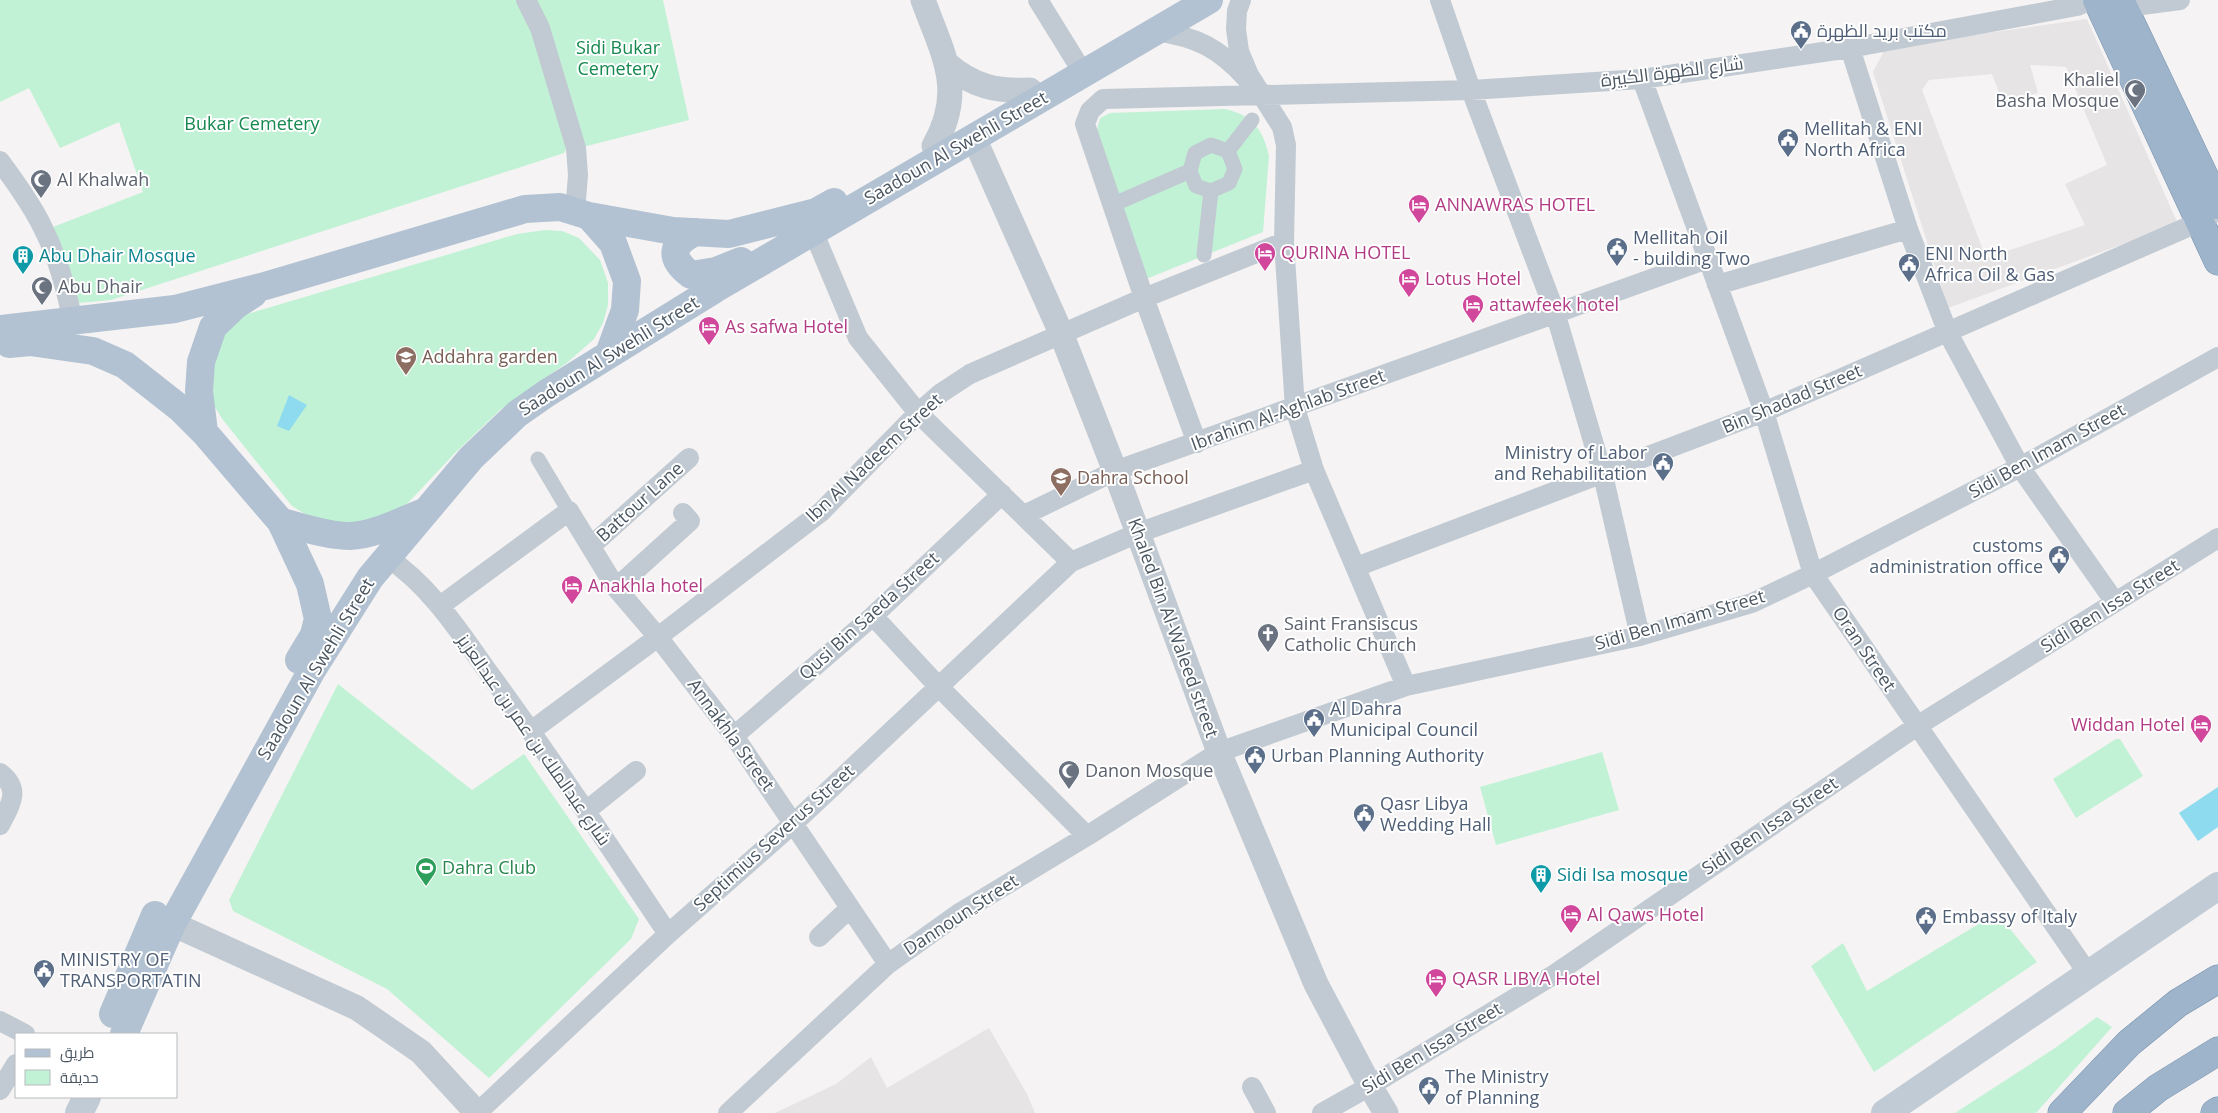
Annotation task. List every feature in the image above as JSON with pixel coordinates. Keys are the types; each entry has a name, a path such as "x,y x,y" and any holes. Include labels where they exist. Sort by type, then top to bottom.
{"highway":[{"path":"2102,4 2212,212 2218,262"},
{"path":"2062,1113 2129,1043 2178,1003 2218,979"},
{"path":"2127,1113 2158,1088 2218,1051"}],"main road":[{"name":"Saadoun Al Swehli Street","path":"0,329 175,309 265,286 525,209 560,207 582,214 672,231 729,234 816,212 934,146 1184,0"},
{"name":"Saadoun Al Swehli Street","path":"124,1033 164,920 312,670 370,578 471,458 517,414 609,354 813,231 1209,0"},
{"path":"582,214 613,243 627,281 624,310 609,354"},
{"path":"696,232 683,238 676,246 675,258 679,267 691,275 716,271 813,231"},
{"path":"204,432 199,391 201,362 213,327 236,305 265,286"},
{"name":"Saadoun Al Swehli Street","path":"0,345 30,342 93,351 125,365 181,409 204,432 281,522 310,584 316,602 318,619 314,635 233,771 164,920 106,1033"},
{"path":"281,522 326,533 350,536 372,532 425,512"},
{"path":"1885,1113 2218,886"},
{"path":"79,1113 86,1098"}],"street":[{"path":"526,0 540,28 576,148 582,214"},
{"path":"923,0 947,64 950,78 950,106 941,133 934,146"},
{"path":"1038,0 1077,63"},
{"path":"1241,0 1237,11 1236,29 1239,50 1249,75 1282,127 1286,145 1284,242 1295,408 1314,470 1406,686"},
{"path":"1440,0 1471,90 1555,312 1603,475 1640,636"},
{"name":"شارع الظهرة الكبيرة","path":"1197,443 1144,298 1086,124 1090,111 1103,100 1112,98 1471,90 1642,79 1850,48 2102,4 2180,0"},
{"path":"1156,31 1185,36 1204,44 1238,69 1262,96"},
{"path":"1850,48 1908,229 1948,333 2020,466 2115,602"},
{"path":"947,64 960,76 976,84 992,89 1030,90"},
{"name":"Oran Street","path":"1642,79 1764,412 1813,574 2089,975"},
{"path":"1228,151 1252,120"},
{"name":"Khaled Bin Al-Waleed street","path":"974,138 1061,333 1115,471 1219,752 1316,984 1386,1113"},
{"path":"1211,145 1228,151 1235,169 1229,183 1212,191 1196,186 1190,171 1194,153 1211,145"},
{"path":"0,160 26,196 56,257 66,289 73,322"},
{"path":"1121,201 1190,171"},
{"path":"1204,255 1212,191"},
{"name":"Bin Shadad Street","path":"1356,567 1603,475 1764,412 1948,333 2212,212"},
{"path":"1717,285 1908,229"},
{"path":"813,231 858,338 918,413 1071,562"},
{"name":"Ibn Al Nadeem Street","path":"532,731 820,512 918,413 941,393 970,374 1144,298 1284,242"},
{"name":"Ibrahim Al-Aghlab Street","path":"1024,515 1115,471 1707,259"},
{"name":"Sidi Ben Imam Street","path":"1219,752 1406,686 1640,636 1752,603 1813,574 2020,466 2218,357"},
{"name":"Battour Lane","path":"591,546 689,458"},
{"path":"440,606 569,511 538,459"},
{"name":"Septimius Severus Street","path":"477,1113 668,934 794,823 1071,562 1138,533 1314,470"},
{"name":"Qusi Bin Saeda Street","path":"734,736 874,616 1002,494"},
{"name":"Annakhla Street","path":"569,511 616,588 658,637 734,736 888,964"},
{"path":"616,588 690,521 683,513"},
{"name":"Sidi Ben Issa Street","path":"1322,1113 1555,974 1917,726 2218,538"},
{"name":"شارع عبدالملك بن عمر بن عبدالعزيز","path":"387,557 404,569 440,606 532,731 668,934"},
{"path":"874,616 938,686 1087,836"},
{"name":"Dannoun ٍStreet","path":"728,1113 888,964 961,912 1087,836 1219,752"},
{"path":"586,812 636,771"},
{"path":"0,773 12,786 13,795 0,825"},
{"path":"819,937 850,908"},
{"path":"164,920 357,1008 421,1052 477,1113"},
{"path":"0,1021 23,1033"},
{"path":"0,1090 15,1066"},
{"path":"1252,1086 1266,1113"}],"shaded area":[{"path":"2087,19 2178,224 1948,308 1873,72 1886,47","holes":["2030,65 2066,67 2107,165 2065,184 2085,225 1986,258 1922,90 1929,80 1992,74 2003,103 2038,93"]},
{"path":"989,1028 1027,1094 1035,1113 775,1113 836,1084 871,1057 887,1088"}],"green space":[{"name":"Bukar Cemetery","path":"0,0 518,0 535,32 567,148 564,153 111,300 78,303 53,227 143,192 119,122 60,148 29,88 0,102"},
{"name":"Sidi Bukar Cemetery","path":"534,0 663,0 689,120 583,147"},
{"path":"1225,109 1249,119 1260,131 1266,146 1269,156 1263,232 1146,279 1097,130 1100,118 1110,113"},
{"path":"545,230 562,231 579,238 600,260 608,283 608,305 603,323 594,339 568,362 501,409 456,452 408,503 389,514 369,521 348,524 326,522 308,516 292,506 223,420 210,399 214,351 220,337 244,315 517,234"},
{"name":"Dahra Club","path":"338,684 472,790 524,754 639,919 631,939 489,1078 387,989 233,911 229,900"},
{"path":"2116,739 2120,739 2143,776 2076,818 2053,779"},
{"path":"1602,752 1619,810 1496,845 1480,787"},
{"path":"1997,913 2037,962 1874,1072 1811,966 1843,943 1867,991"},
{"path":"2097,1017 2112,1027 2036,1113 1955,1113 2055,1048"}],"water":[{"path":"289,395 307,405 289,431 277,426"},
{"path":"2218,787 2218,827 2198,841 2179,813"}],"place":[{"name":"مكتب بريد الظهرة","path":"1801,50"},
{"name":"Khaliel Basha Mosque","path":"2135,109"},
{"name":"Mellitah & ENI North Africa","path":"1788,158"},
{"name":"Al Khalwah","path":"41,199"},
{"name":"ANNAWRAS HOTEL","path":"1419,224"},
{"name":"Mellitah Oil - building Two","path":"1617,267"},
{"name":"QURINA HOTEL","path":"1265,272"},
{"name":"Abu Dhair Mosque","path":"23,275"},
{"name":"ENI North Africa Oil & Gas","path":"1909,283"},
{"name":"Lotus Hotel","path":"1409,298"},
{"name":"Abu Dhair","path":"42,306"},
{"name":"attawfeek hotel","path":"1473,324"},
{"name":"As safwa Hotel","path":"709,346"},
{"name":"Addahra garden","path":"406,376"},
{"name":"Ministry of Labor and Rehabilitation","path":"1663,482"},
{"name":"Dahra School","path":"1061,497"},
{"name":"customs administration office","path":"2059,575"},
{"name":"Anakhla hotel","path":"572,605"},
{"name":"Saint Fransiscus Catholic Church","path":"1268,653"},
{"name":"Al Dahra Municipal Council","path":"1314,738"},
{"name":"Widdan Hotel","path":"2201,744"},
{"name":"Urban Planning Authority","path":"1255,775"},
{"name":"Danon Mosque","path":"1069,790"},
{"name":"Qasr Libya Wedding Hall","path":"1364,833"},
{"name":"Dahra Club","path":"426,887"},
{"name":"Sidi Isa mosque","path":"1541,894"},
{"name":"Al Qaws Hotel","path":"1571,934"},
{"name":"Embassy of Italy","path":"1926,936"},
{"name":"MINISTRY OF TRANSPORTATIN","path":"44,989"},
{"name":"QASR LIBYA Hotel","path":"1436,998"},
{"name":"The Ministry of Planning","path":"1429,1106"}]}
